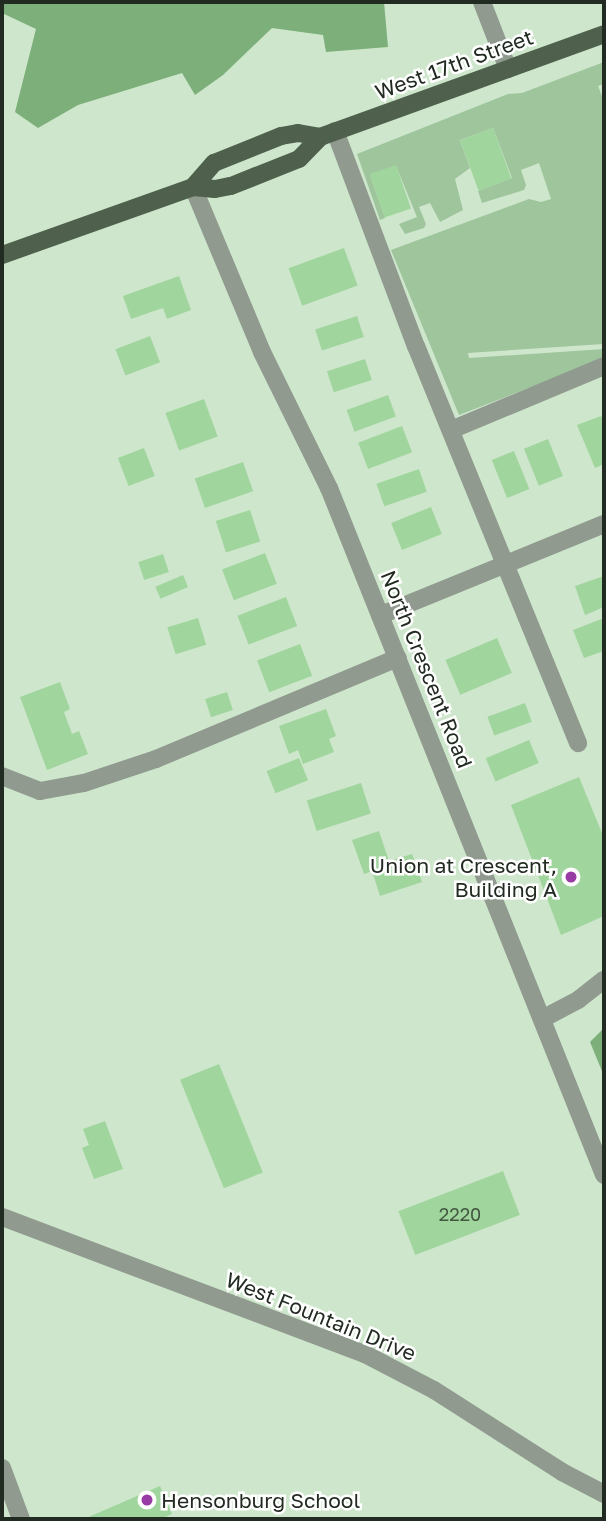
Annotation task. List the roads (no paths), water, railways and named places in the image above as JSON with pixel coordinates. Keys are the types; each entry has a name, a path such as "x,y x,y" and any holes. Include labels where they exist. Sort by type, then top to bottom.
{"main road":[{"name":"West 17th Street","path":"193,187 225,188 299,159 328,134 604,34"},
{"name":"West 17th Street","path":"193,187 214,163 281,136 298,133 328,134"},
{"path":"2,255 193,187"}],"street":[{"path":"482,2 508,69"},
{"path":"328,134 508,563 578,743"},
{"name":"North Crescent Road","path":"193,187 262,352 330,488 604,1175"},
{"path":"451,430 604,366"},
{"path":"381,615 604,524"},
{"path":"2,776 40,791 84,783 193,744 398,659"},
{"path":"542,1019 578,1000 604,980"},
{"name":"West Fountain Drive","path":"2,1217 365,1354 434,1390 562,1472 604,1494"},
{"path":"2,1468 21,1519"}],"place":[{"name":"Union at Crescent, Building A","path":"571,877"},
{"name":"Hensonburg School","path":"147,1500"}]}
